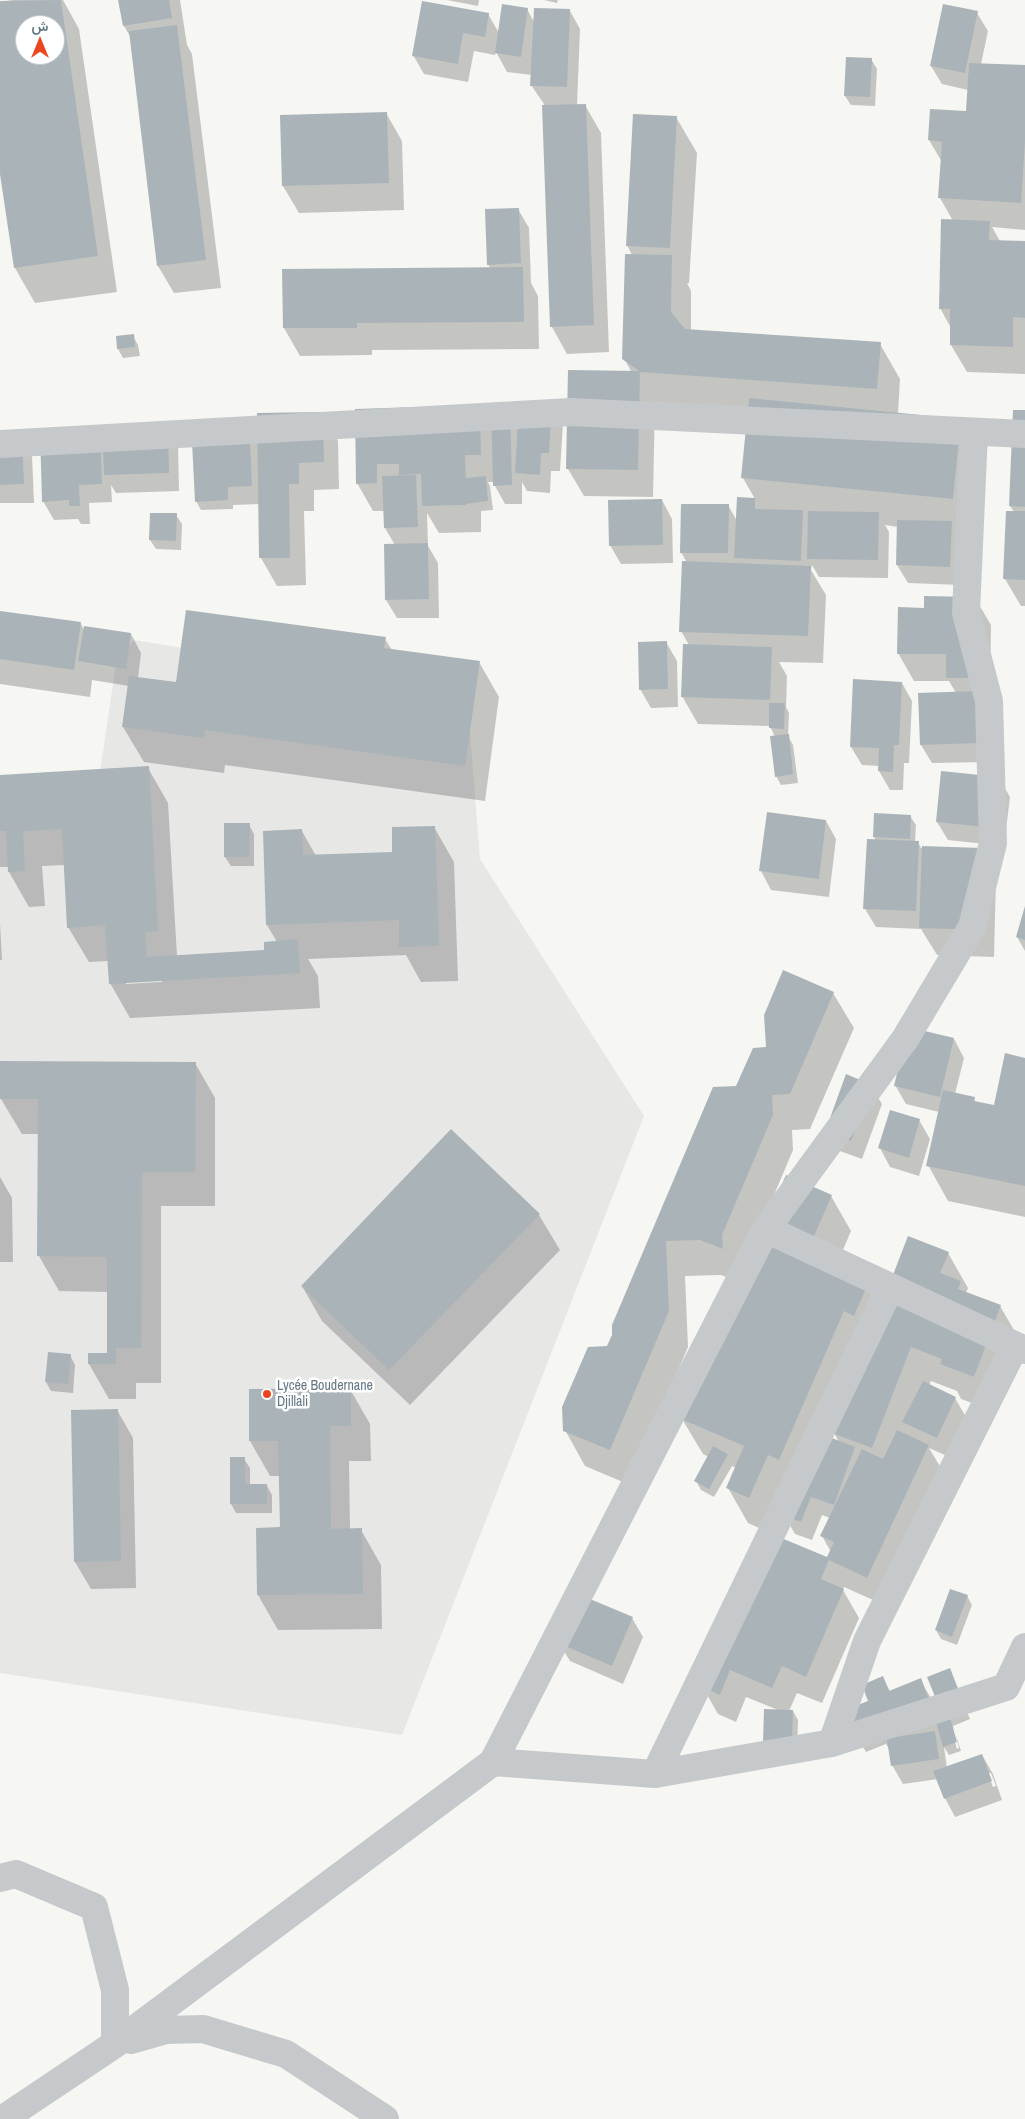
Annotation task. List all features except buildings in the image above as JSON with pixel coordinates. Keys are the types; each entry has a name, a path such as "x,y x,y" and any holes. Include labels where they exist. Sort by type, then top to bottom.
{"street":[{"path":"0,444 571,412 1025,434"},
{"path":"3,2119 115,2044 493,1762 766,1229 905,1039 972,926 993,843 988,701 966,613 974,432"},
{"path":"766,1229 1020,1348 866,1641 832,1743"},
{"path":"655,1774 890,1288"},
{"path":"493,1762 655,1774 832,1743 1006,1687 1025,1646"},
{"path":"0,1878 16,1874 94,1907 115,1990 115,2044"},
{"path":"115,2044 166,2030 204,2029 286,2054 385,2119"}],"shaded area":[{"name":"Lycée Boudernane Djillali","path":"134,640 467,694 480,859 644,1116 402,1735 0,1673 0,779 99,779 116,664"}],"place":[{"name":"Lycée Boudernane Djillali","path":"267,1394"}]}
